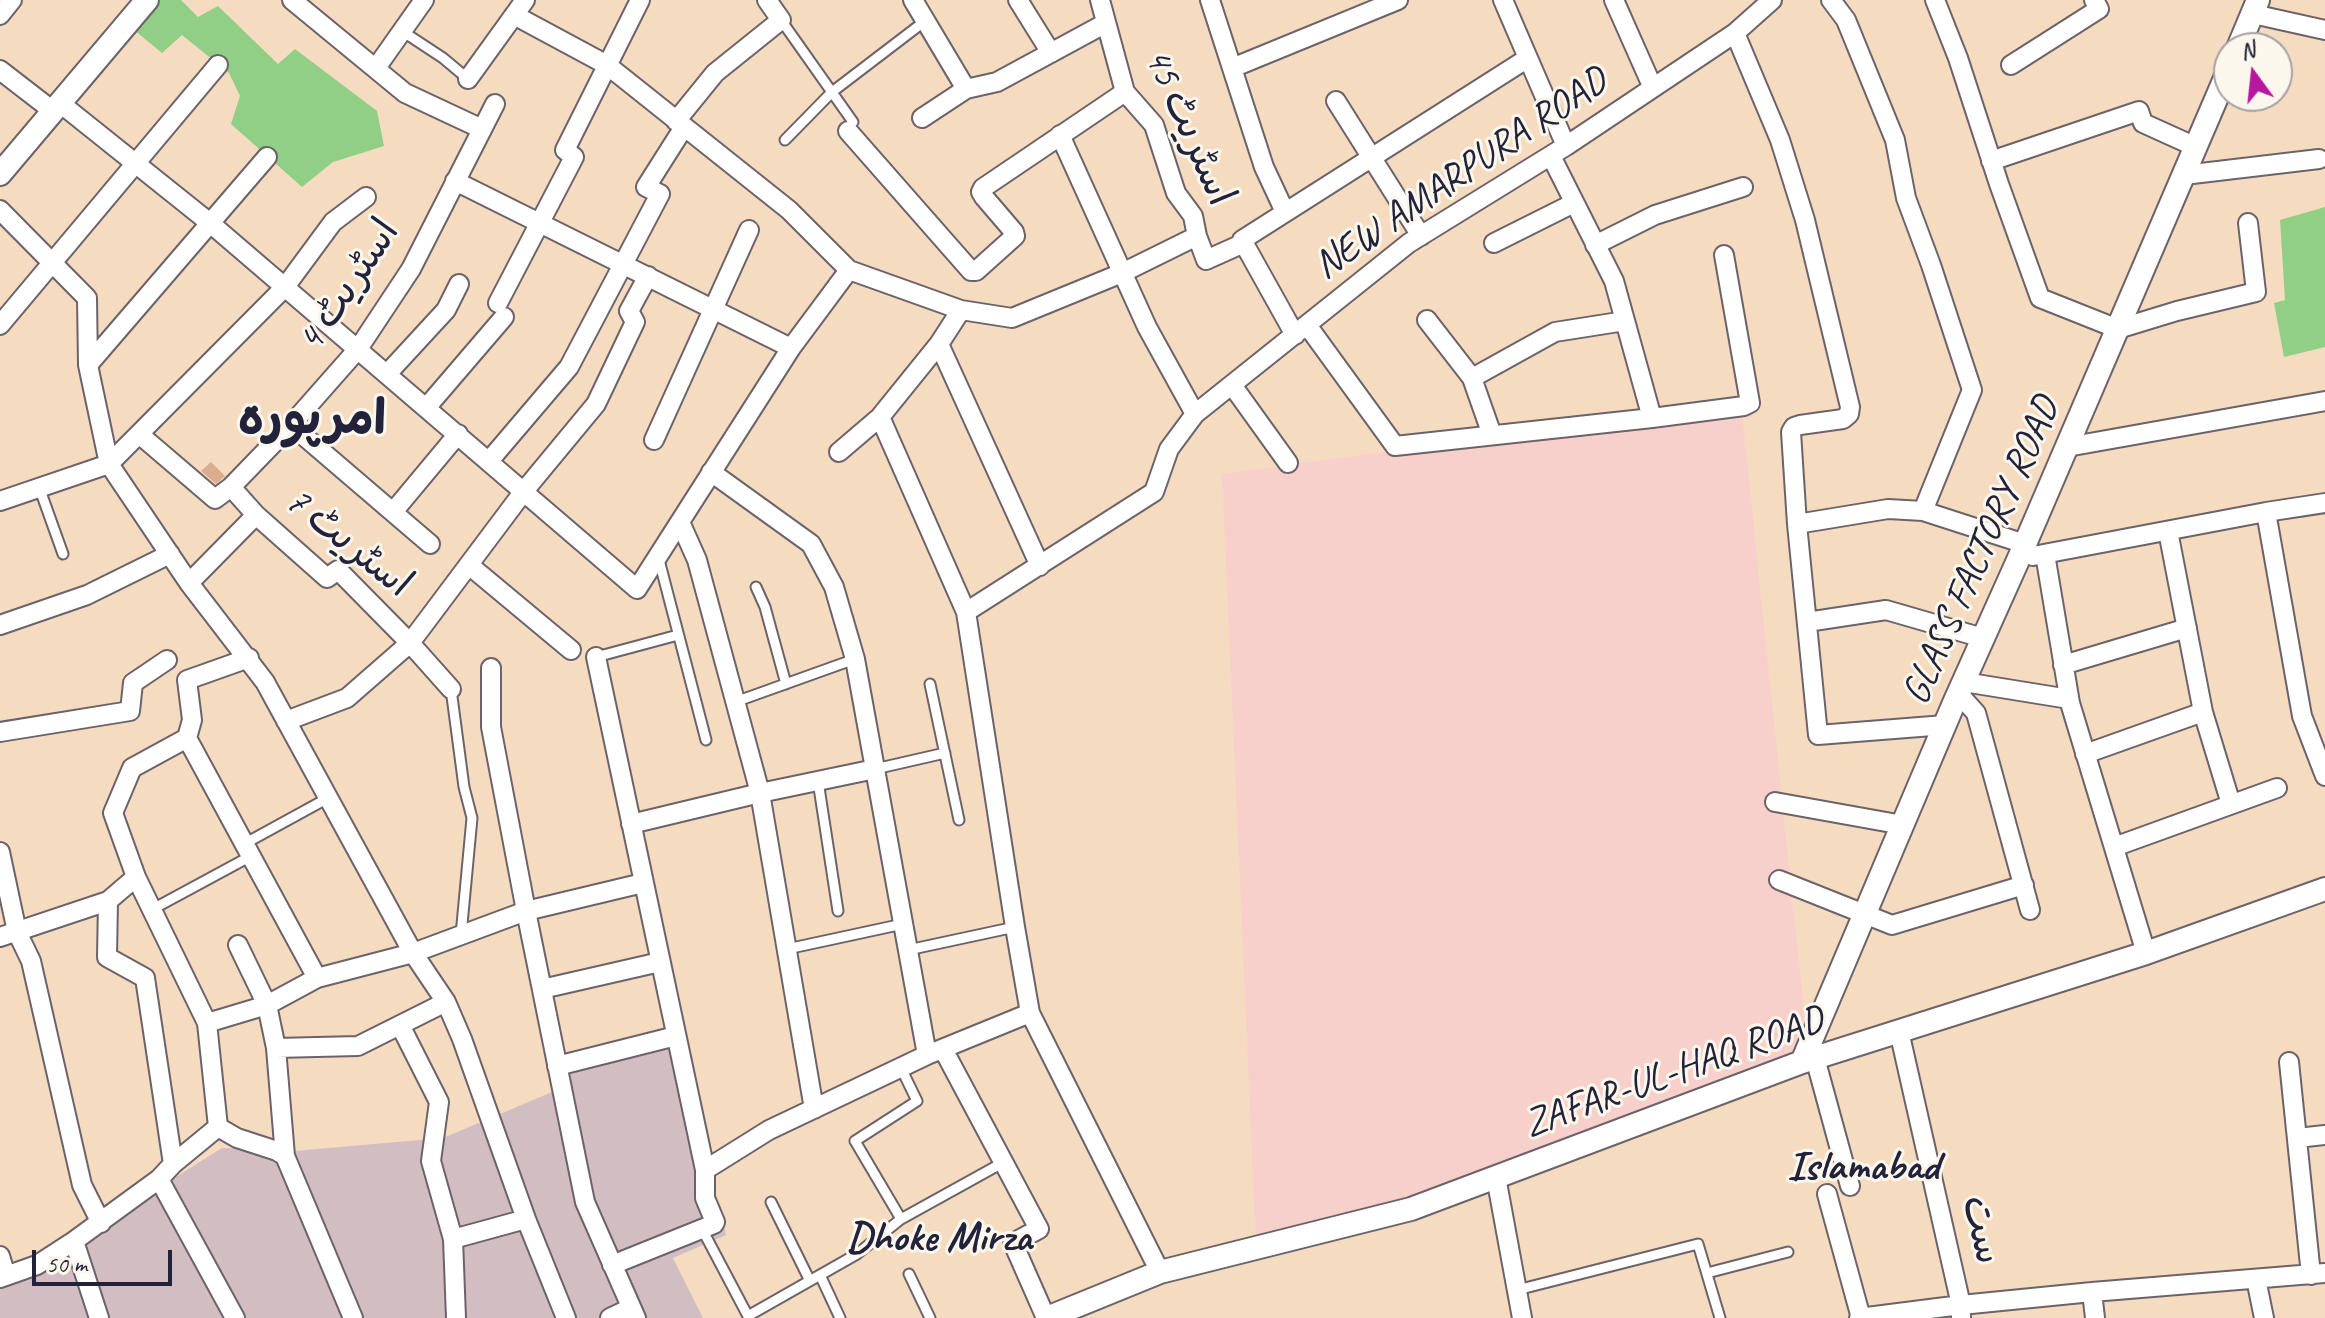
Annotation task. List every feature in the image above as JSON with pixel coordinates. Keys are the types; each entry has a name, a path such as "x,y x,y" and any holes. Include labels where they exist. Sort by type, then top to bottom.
{"street":[{"path":"0,15 12,0"},
{"path":"0,174 147,0"},
{"path":"292,0 405,93 482,129"},
{"path":"376,68 424,0"},
{"path":"426,408 501,310 574,157 565,150 640,0"},
{"path":"489,461 569,367 660,194 646,187 680,124 715,73 781,20 767,0"},
{"path":"913,0 966,89"},
{"path":"1018,0 1051,53"},
{"name":"اسٹریٹ 45","path":"1100,0 1125,92 1154,125 1176,193 1193,216 1197,236"},
{"path":"1210,0 1264,167 1285,212"},
{"path":"1232,68 1398,0"},
{"path":"1503,0 1528,58 1574,203 1614,281 1652,418"},
{"path":"1614,0 1653,88"},
{"path":"1743,0 1754,16"},
{"name":"NEW AMARPURA ROAD","path":"966,612 1154,492 1169,449 1195,414 1421,236 1558,151 1735,33 1772,0"},
{"path":"1831,0 1846,20 1895,140 1906,198 1972,390 1923,511"},
{"path":"1935,0 1958,58 2040,298 2118,329 2256,292 2248,223"},
{"path":"2011,65 2099,9 2094,0"},
{"path":"468,79 520,7 607,65 789,210 849,270 961,310 1012,318 1122,273 1197,236 1206,260 1244,243"},
{"path":"2245,32 2255,7 2325,30"},
{"path":"922,118 966,89 997,82 1106,23"},
{"path":"1735,33 1780,140 1805,220 1850,407 1849,414 1843,419 1800,425 1791,432 1818,735 1945,725"},
{"path":"1528,58 1242,240 1301,330 1395,446 1652,418 1750,403 1724,255"},
{"path":"0,325 218,65"},
{"path":"0,70 57,107 210,223 637,589 791,348 849,270"},
{"path":"851,126 971,271 976,271 1015,236 981,192 983,188 1125,92"},
{"path":"1336,101 1421,236"},
{"name":"اسٹریٹ 4","path":"231,487 358,349 411,269 495,104"},
{"name":"GLASS FACTORY ROAD","path":"1809,1060 1865,913 1983,638 2030,552 2067,447 2213,107"},
{"path":"1991,161 2139,111 2143,123 2196,147"},
{"path":"1060,135 1147,327 1195,414"},
{"path":"88,365 267,157"},
{"path":"2184,175 2319,159"},
{"path":"455,181 791,348"},
{"path":"1595,245 1655,215 1743,187"},
{"path":"0,501 109,464 285,287 333,222 366,197"},
{"path":"1494,243 1574,203"},
{"path":"0,210 87,298 88,365 109,464 189,583 265,682 413,953 446,1002 566,1318"},
{"path":"654,440 749,230"},
{"path":"286,721 347,698 410,643 524,491 596,404 635,322 629,311 648,276"},
{"path":"387,374 446,310 459,284"},
{"path":"839,452 880,417 939,344 961,310"},
{"path":"1427,320 1472,378 1492,435"},
{"path":"1472,378 1555,332 1625,321"},
{"path":"939,344 1040,566"},
{"path":"1232,385 1288,463"},
{"path":"2067,447 2325,401"},
{"path":"880,417 966,612 1030,1013 1160,1272"},
{"path":"291,425 430,544"},
{"path":"139,434 215,499 231,487"},
{"path":"393,512 458,434"},
{"path":"711,472 811,544 834,587 855,659 908,950 935,1052 1004,1162 1039,1229 1013,1243 1046,1318"},
{"name":"اسٹریٹ 7","path":"231,487 256,515 327,578 338,570 451,689"},
{"path":"1797,524 1888,509 1923,511 2030,552 2325,503"},
{"path":"2266,512 2302,716 2325,776"},
{"path":"189,583 256,515"},
{"path":"680,522 697,560 760,793 814,1109"},
{"path":"2168,531 2203,712 2231,804"},
{"path":"2030,552 2063,665 2069,699 2146,953"},
{"path":"0,625 87,595 170,554"},
{"path":"469,565 571,650"},
{"path":"1807,622 1886,610 1983,638"},
{"path":"2063,665 2187,628"},
{"path":"596,657 705,1170 705,1198 715,1222 612,1265"},
{"path":"249,658 187,680 192,720 187,738 317,978"},
{"path":"0,732 130,711 133,683 167,660"},
{"path":"491,668 491,727 585,1202 634,1313 610,1318"},
{"path":"1961,688 2069,699"},
{"path":"1961,688 1976,713 2030,910"},
{"path":"2085,754 2203,712"},
{"path":"187,738 132,768 113,813 136,877 207,1023 218,1127"},
{"path":"631,824 875,769"},
{"path":"2114,847 2277,788"},
{"path":"1775,802 1903,825"},
{"path":"0,852 8,935 31,961 82,1185 101,1223"},
{"path":"8,935 108,901 136,877"},
{"path":"1779,880 1892,925 2024,885"},
{"path":"207,1023 267,1005 317,978 413,953 526,911 643,883"},
{"name":"ZAFAR-UL-HAQ ROAD","path":"1046,1318 1160,1272 1411,1209 1809,1060 2146,953 2325,889"},
{"path":"108,901 107,957 145,978 173,1164"},
{"path":"238,945 267,1005 276,1048 285,1156 353,1318"},
{"path":"542,989 660,962"},
{"path":"276,1048 358,1046 446,1002"},
{"path":"705,1170 769,1130 935,1052 1030,1013"},
{"path":"400,1025 439,1102 431,1161 453,1239 456,1318"},
{"name":"ست","path":"1899,1031 1961,1311"},
{"path":"557,1066 676,1036"},
{"path":"1809,1060 1850,1186"},
{"path":"1827,1194 1860,1318 1961,1311 2092,1292 2318,1274 2316,1237 2297,1138 2289,1062"},
{"path":"0,1256 3,1277 37,1265 101,1223 159,1179 218,1127"},
{"path":"218,1127 237,1138 285,1156"},
{"path":"2297,1138 2325,1135"},
{"path":"1496,1177 1522,1318"},
{"path":"159,1179 235,1318"},
{"path":"453,1239 526,1219"},
{"path":"74,1241 99,1318"},
{"path":"2256,1279 2264,1318"},
{"path":"2092,1292 2095,1318"}],"lane":[{"path":"781,20 832,92 851,126"},
{"path":"785,140 832,92 926,20"},
{"path":"402,31 468,79"},
{"path":"39,487 63,554"},
{"path":"658,556 706,740"},
{"path":"756,587 765,607 786,684"},
{"path":"596,657 678,635"},
{"path":"735,702 855,659"},
{"path":"930,684 959,820"},
{"path":"451,689 464,787 472,818 461,935"},
{"path":"875,769 945,753"},
{"path":"818,781 838,911"},
{"path":"151,910 328,798"},
{"path":"787,949 903,924"},
{"path":"908,950 1015,927"},
{"path":"901,1068 917,1101 855,1141 901,1219"},
{"path":"702,1229 748,1317 857,1254 901,1219 1004,1162"},
{"path":"771,1202 810,1281"},
{"path":"1517,1290 1698,1244 1720,1318"},
{"path":"1707,1273 1788,1252"},
{"path":"909,1274 930,1318"},
{"path":"820,1275 840,1318"}],"shaded area":[{"path":"1741,403 1808,1050 1411,1209 1256,1248 1222,474"},
{"path":"670,1038 726,1235 673,1258 703,1318 0,1318 0,1287 222,1148 294,1151 443,1138 552,1092 568,1066"}],"green space":[{"path":"160,0 181,0 198,17 218,6 278,64 295,49 377,111 384,146 333,162 302,187 231,124 240,96 229,73 182,35 162,53 134,30"},
{"path":"2325,207 2325,347 2284,357 2274,303 2285,300 2280,220"}],"building":[{"path":"211,462 225,476 216,484 201,471"}],"district":[{"name":"امرپورہ","path":"312,420"},
{"name":"Islamabad","path":"1863,1168"},
{"name":"Dhoke Mirza","path":"939,1239"}]}
